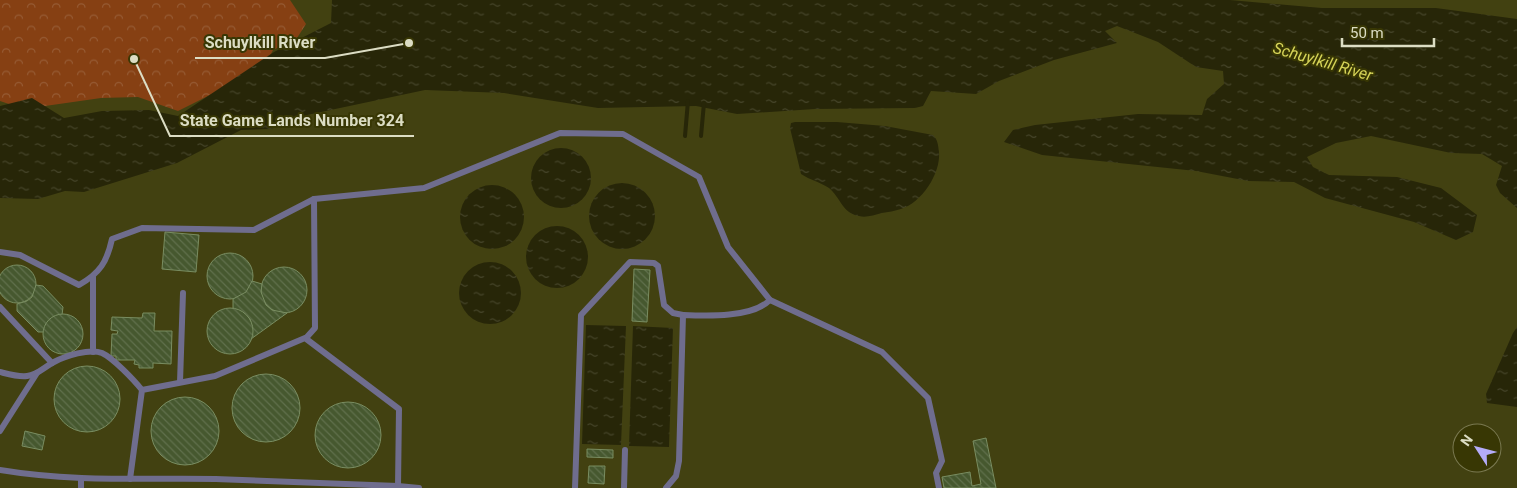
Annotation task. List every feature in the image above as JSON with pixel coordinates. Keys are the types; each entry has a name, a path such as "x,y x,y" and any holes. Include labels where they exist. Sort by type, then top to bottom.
{"lane":[{"path":"0,252 20,255 79,285 93,277 109,255 112,239 142,228 254,230 314,199 424,188 560,133 623,134 700,176 728,247 770,300 882,352 928,398 942,461 936,473 939,488"},
{"path":"142,390 215,376 306,338 315,328 314,199"},
{"path":"575,488 581,315 630,262 654,263 658,266 664,305 673,313 712,317 735,314 764,306 770,300"},
{"path":"93,277 94,352"},
{"path":"180,382 183,293"},
{"path":"0,307 52,363"},
{"path":"666,488 676,476 679,460 683,315"},
{"path":"306,338 399,409 398,486"},
{"path":"0,431 38,373 52,363 68,356 94,352 102,353 142,390 130,480"},
{"path":"0,372 26,376 38,373"},
{"path":"624,488 625,450"},
{"path":"0,470 30,476 130,480 215,479 419,488"},
{"path":"81,478 81,488"}],"green space":[{"path":"0,0 290,0 306,24 297,38 273,50 264,68 178,111 138,97 101,98 24,109 0,101"}],"water":[{"path":"332,0 1230,0 1322,8 1436,8 1517,19 1517,208 1500,193 1496,185 1502,166 1482,154 1451,153 1371,136 1336,143 1307,157 1313,167 1329,175 1397,177 1441,188 1477,215 1473,232 1456,240 1414,222 1325,198 1294,182 1248,181 1196,171 1042,155 1004,142 1013,130 1035,125 1138,114 1202,115 1207,99 1224,84 1223,71 1196,67 1158,42 1117,26 1105,31 1117,43 1054,60 999,81 976,94 931,91 923,106 915,108 815,109 737,114 696,106 598,108 504,93 425,90 307,115 271,129 241,130 177,163 84,192 65,191 38,199 0,198 0,106 32,98 64,118 102,111 149,110 178,116 274,52 331,23"},
{"path":"837,122 885,126 933,135 937,141 939,152 937,169 928,187 916,201 908,206 899,210 870,216 854,215 845,209 829,188 801,174 790,128 791,123"},
{"path":"555,148 567,148 578,153 586,161 591,172 589,190 578,203 567,208 555,208 544,203 536,195 531,184 531,172 536,161 544,153"},
{"path":"622,183 635,186 645,193 652,203 655,216 652,229 645,239 635,246 622,249 609,246 599,239 592,229 589,216 592,203 599,193 609,186"},
{"path":"486,185 498,185 515,194 522,205 524,217 522,229 515,240 498,249 486,249 474,244 465,235 460,223 460,211 465,199 474,190"},
{"path":"557,226 574,231 579,235 583,240 588,257 583,274 579,279 574,283 557,288 540,283 535,279 531,274 526,257 531,240 535,235 540,231"},
{"path":"484,262 496,262 512,271 519,281 521,293 519,305 512,315 496,324 484,324 473,319 464,310 459,299 459,287 464,276 473,267"},
{"path":"586,325 626,326 621,445 582,444"},
{"path":"633,326 673,328 669,447 629,446"},
{"path":"1517,327 1517,407 1487,403 1486,394"}],"building":[{"path":"165,232 199,235 196,272 162,269"},
{"path":"230,253 243,257 249,263 253,276 249,289 243,295 230,299 217,295 211,289 207,276 211,263 217,257"},
{"path":"17,265 24,266 30,271 35,277 35,291 30,297 24,302 17,303 10,302 4,297 -1,291 -2,284 -1,277 4,271 10,266"},
{"path":"284,267 297,271 303,277 307,290 303,303 297,309 284,313 271,309 265,303 261,290 265,277 271,271"},
{"path":"634,269 650,270 647,322 632,321"},
{"path":"252,281 262,284 261,292 266,305 272,310 287,313 251,339 252,326 250,319 244,313 233,309 233,299 246,292"},
{"path":"36,285 43,286 63,307 62,315 53,317 48,322 44,332 38,332 17,311 17,304 27,301 32,297"},
{"path":"230,308 243,312 249,318 253,331 249,344 243,350 230,354 217,350 211,344 207,331 211,318 217,312"},
{"path":"143,313 155,313 154,331 172,331 171,364 153,363 153,368 139,368 139,365 134,364 135,360 116,360 116,356 111,356 112,334 117,334 118,331 111,330 112,317 142,318"},
{"path":"63,314 77,320 83,334 77,348 63,354 49,348 43,334 49,320"},
{"path":"87,366 100,369 110,376 117,386 120,399 117,412 110,422 100,429 87,432 74,429 64,422 57,412 54,399 57,386 64,376 74,369"},
{"path":"259,374 273,374 285,379 295,389 300,401 300,415 295,427 285,437 273,442 259,442 247,437 237,427 232,415 232,401 237,389 247,379"},
{"path":"185,397 198,400 209,407 216,418 219,431 216,444 209,455 198,462 185,465 172,462 161,455 154,444 151,431 154,418 161,407 172,400"},
{"path":"341,402 355,402 367,407 376,416 381,428 379,448 372,459 355,468 341,468 329,463 320,454 315,442 315,428 320,416 329,407"},
{"path":"25,431 45,436 42,450 22,446"},
{"path":"986,438 996,488 944,488 942,477 970,472 972,486 981,484 973,441"},
{"path":"587,449 613,450 613,458 587,457"},
{"path":"589,466 605,466 604,484 588,483"}],"waterway":[{"path":"685,136 688,101"},
{"path":"701,136 704,103"}],"place":[{"name":"Schuylkill River","path":"409,43"},
{"name":"State Game Lands Number 324","path":"134,59"}]}
